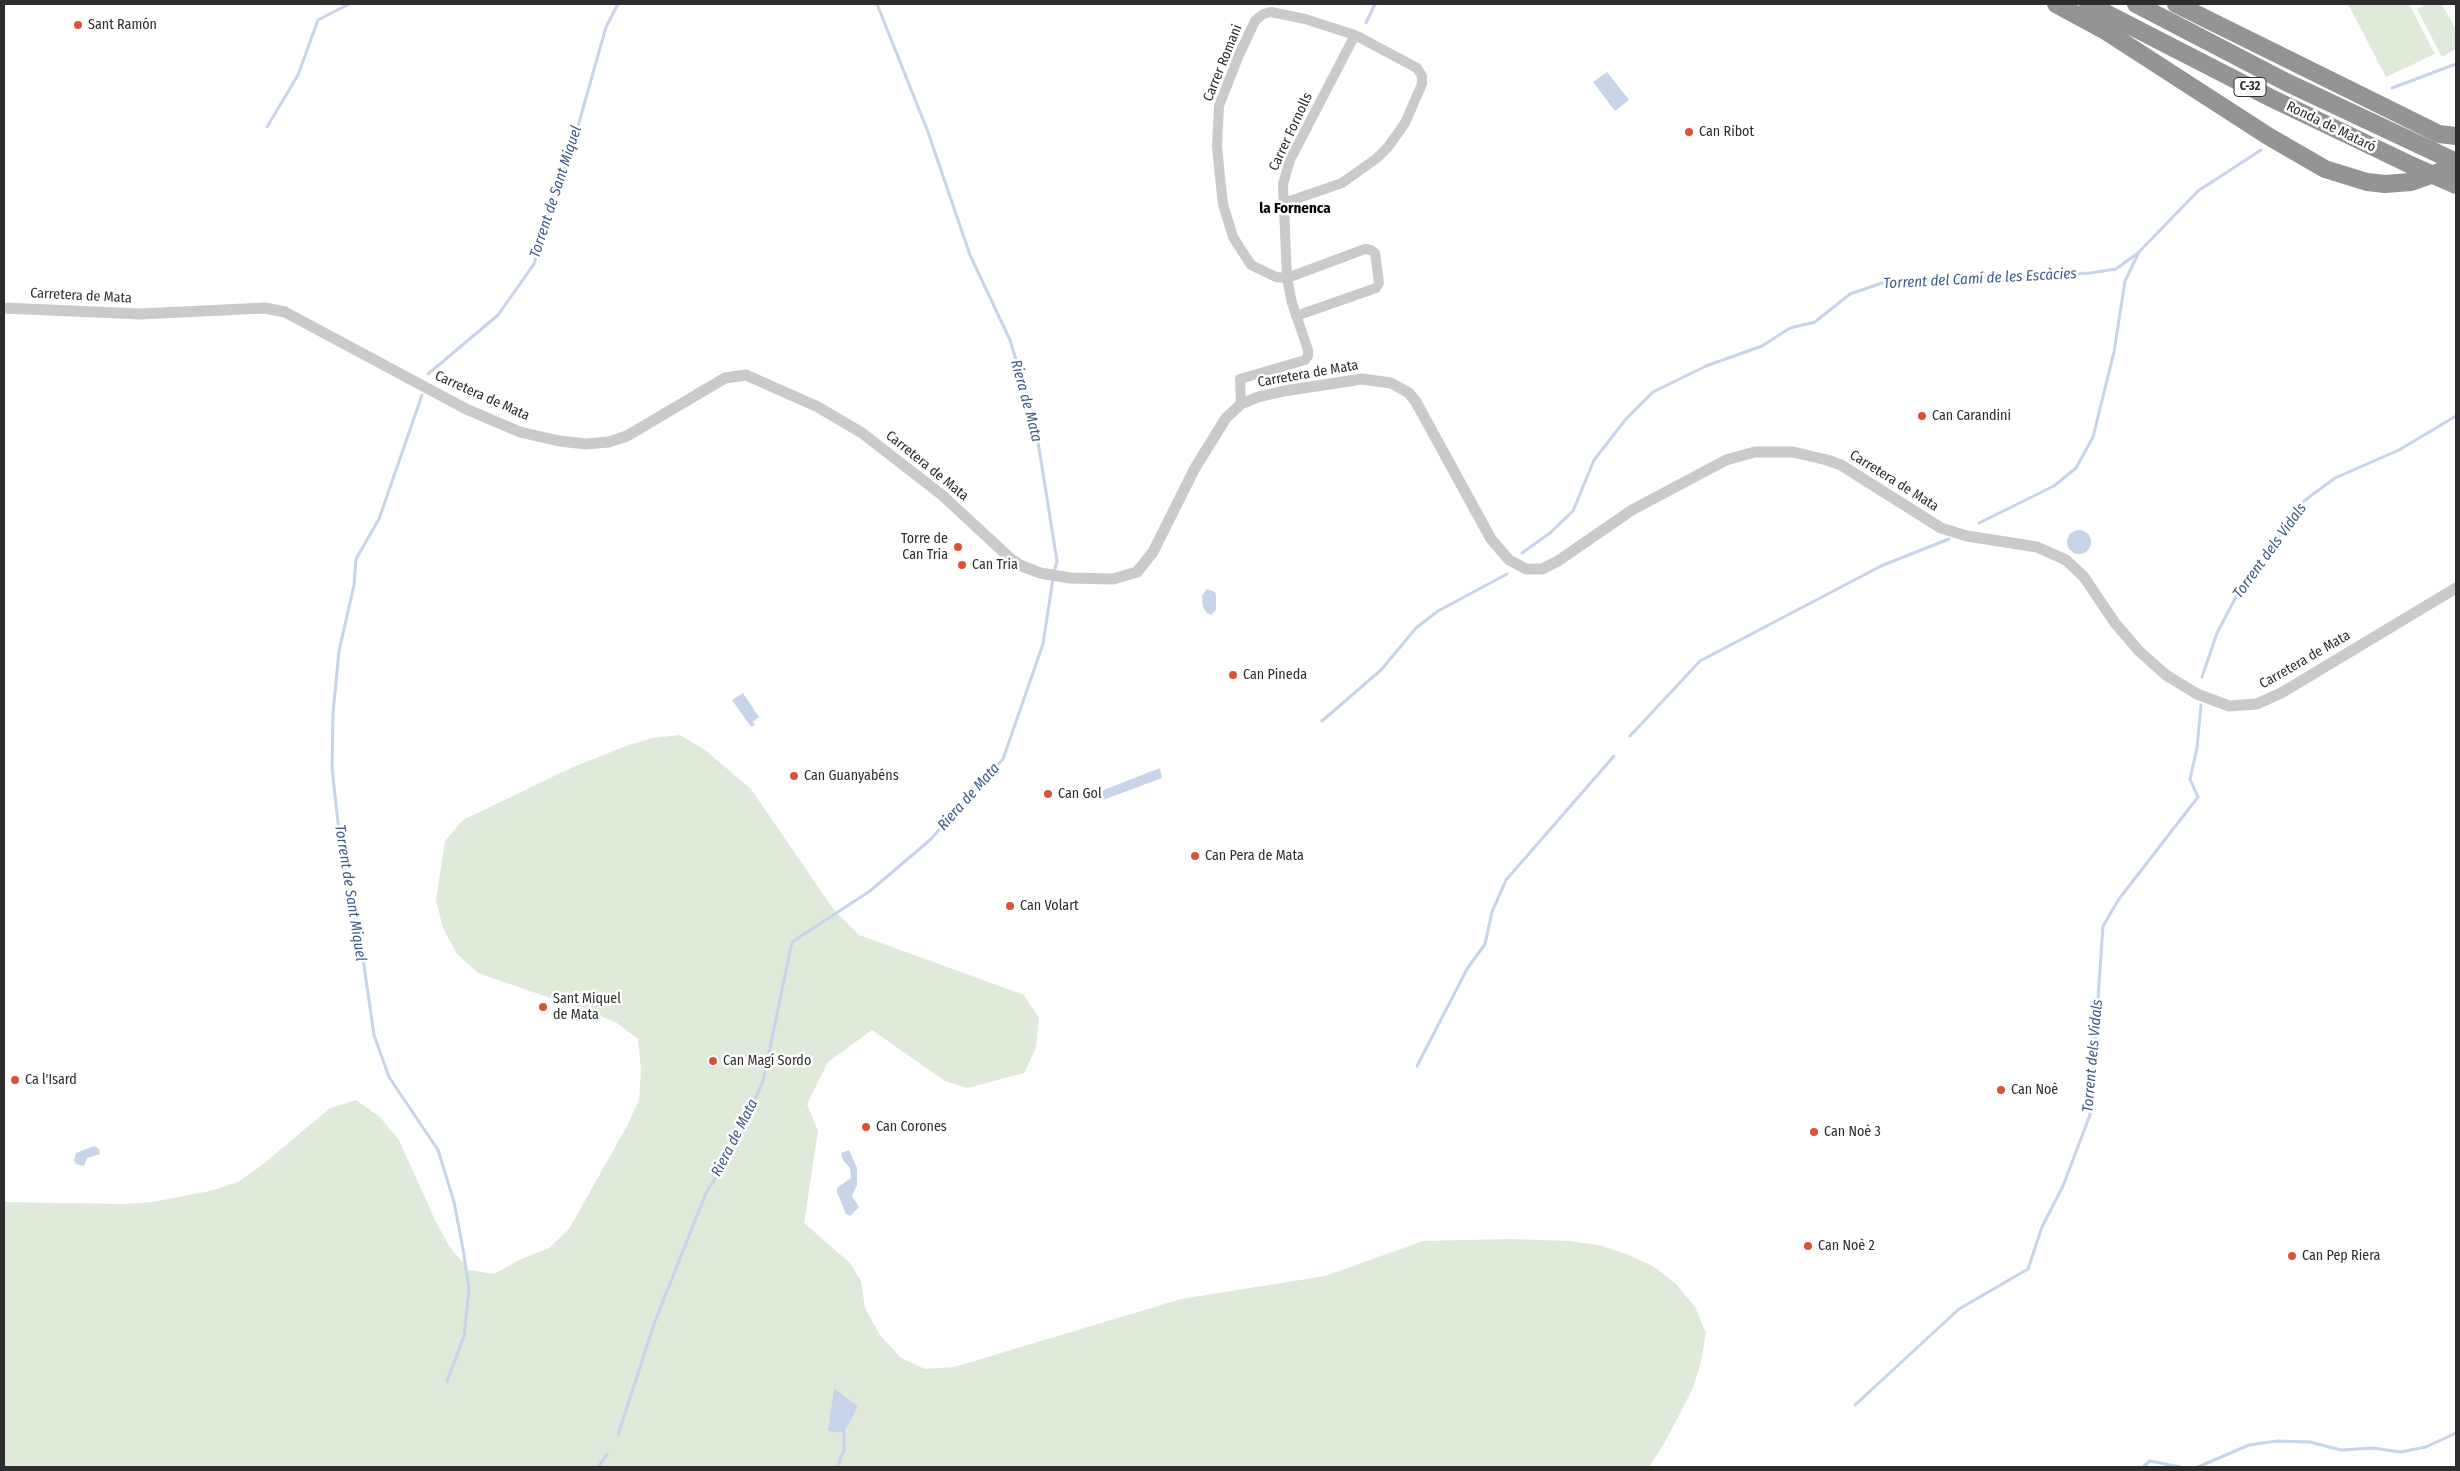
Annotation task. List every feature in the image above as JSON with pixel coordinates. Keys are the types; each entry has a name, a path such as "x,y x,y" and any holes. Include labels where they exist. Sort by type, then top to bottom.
{"highway":[{"path":"2056,4 2104,30 2268,136 2325,169 2367,182 2385,184 2411,182 2453,162"},
{"name":"Ronda de Mataró","path":"2088,4 2271,98 2456,185"},
{"name":"Ronda de Mataró","path":"2136,4 2286,82 2453,162"},
{"path":"2176,4 2439,134 2456,136"}],"street":[{"name":"Carrer Romani","path":"1288,278 1276,277 1251,264 1233,237 1223,204 1220,177 1217,146 1219,106 1247,35 1255,21 1263,14 1271,12 1305,19 1355,35"},
{"path":"1284,203 1342,184 1377,158 1388,147 1405,123 1419,90 1422,76 1417,68 1355,35"},
{"name":"Carrer Fornolls","path":"1241,404 1240,379 1305,360 1308,356 1308,350 1296,316 1288,278 1283,184 1285,172 1355,35"},
{"path":"1288,278 1365,249 1375,253 1379,283 1376,288 1296,316"},
{"name":"Carretera de Mata","path":"4,308 140,314 266,308 285,312 466,408 520,432 559,441 586,444 609,442 627,436 726,378 746,375 818,407 862,433 942,495 1010,558 1040,573 1070,578 1113,579 1137,572 1153,552 1195,468 1226,418 1241,404 1258,397 1276,393 1353,380 1382,380 1398,386 1409,393 1424,414 1494,543 1509,560 1526,569 1542,569 1558,561 1632,510 1726,460 1755,452 1793,452 1827,460 1855,473 1941,528 1967,536 2037,547 2066,560 2084,577 2139,652 2166,675 2197,694 2229,706 2257,704 2283,692 2456,588"}],"green space":[{"path":"2348,4 2409,4 2435,54 2386,77"},
{"path":"2426,4 2442,4 2456,30 2456,49 2442,57 2417,9"},
{"path":"680,735 705,750 751,789 834,910 859,935 1024,995 1039,1018 1036,1048 1024,1073 967,1088 945,1081 872,1030 828,1062 807,1104 818,1131 804,1223 850,1263 861,1281 865,1308 880,1335 901,1358 925,1369 954,1367 1181,1299 1325,1276 1423,1241 1511,1239 1569,1241 1598,1245 1626,1254 1653,1266 1676,1284 1695,1307 1706,1333 1701,1362 1692,1390 1665,1442 1649,1467 4,1467 4,1202 123,1204 153,1202 210,1191 238,1182 262,1165 330,1108 356,1100 380,1117 399,1140 435,1220 449,1246 469,1270 494,1274 521,1259 549,1248 569,1229 627,1126 639,1100 641,1070 638,1039 617,1023 591,1012 478,973 457,954 443,928 436,900 445,841 463,820 571,768 626,746 653,738"}],"water":[{"path":"1607,72 1629,100 1615,111 1593,82"},
{"path":"2079,530 2087,534 2091,542 2087,550 2079,554 2071,550 2067,542 2071,534"},
{"path":"1207,589 1215,592 1216,596 1216,610 1211,615 1203,607 1202,596"},
{"path":"743,693 759,717 753,722 755,725 751,727 732,700"},
{"path":"1160,768 1162,778 1103,800 1101,791"},
{"path":"94,1146 99,1149 100,1154 87,1158 84,1166 76,1164 74,1160 76,1153"},
{"path":"849,1150 857,1168 857,1185 852,1196 859,1207 850,1216 846,1214 837,1192 837,1188 851,1178 850,1168 843,1160 841,1153"},
{"path":"834,1388 858,1406 844,1433 828,1431"}],"waterway":[{"path":"267,127 298,75 318,20 349,4"},
{"name":"Torrent de Sant Miquel","path":"428,374 498,315 534,264 551,201 569,158 606,27 618,4"},
{"name":"Riera de Mata","path":"877,4 928,132 970,255 1010,340 1035,423 1057,561 1054,572"},
{"path":"1366,23 1375,4"},
{"name":"Torrent del Camí de les Escàcies","path":"2392,88 2456,64"},
{"name":"Torrent del Camí de les Escàcies","path":"1522,553 1550,533 1573,511 1594,460 1626,419 1653,392 1706,366 1762,346 1790,328 1815,322 1850,294 1882,283 2090,273 2116,269 2138,253 2198,191 2261,150"},
{"path":"1979,523 2054,486 2076,468 2093,437 2114,352 2125,281 2138,254"},
{"name":"Torrent de Sant Miquel","path":"422,395 379,519 356,559 354,585 339,651 333,713 332,768 341,850 361,945 374,1035 389,1077 438,1150 454,1202 463,1249 469,1289 464,1336 447,1381"},
{"name":"Torrent dels Vidals","path":"2202,677 2217,633 2238,593 2304,501 2335,478 2399,450 2456,416"},
{"path":"1630,736 1700,661 1881,566 1949,539"},
{"name":"Torrent del Camí de les Escàcies","path":"1322,721 1381,670 1416,628 1438,611 1507,574"},
{"name":"Riera de Mata","path":"618,1435 654,1324 706,1193 731,1154 763,1081 792,942 870,891 930,840 1003,759 1043,644 1053,578"},
{"name":"Torrent dels Vidals","path":"1855,1405 1959,1309 2028,1269 2042,1227 2063,1186 2090,1115 2103,926 2119,899 2198,797 2190,779 2197,748 2201,705"},
{"path":"1417,1066 1467,969 1485,944 1492,912 1506,880 1614,756"},
{"path":"837,1467 844,1450 844,1433"},
{"path":"2198,1467 2249,1445 2277,1441 2310,1442 2341,1450 2373,1448 2400,1452 2426,1447 2456,1433"},
{"name":"Riera de Mata","path":"598,1467 607,1454"},
{"path":"2143,1467 2150,1461 2180,1467"}],"place":[{"name":"Sant Ramón","path":"78,25"},
{"name":"Can Ribot","path":"1689,132"},
{"name":"Can Carandini","path":"1922,416"},
{"name":"Torre de Can Tria","path":"958,547"},
{"name":"Can Tria","path":"962,565"},
{"name":"Can Pineda","path":"1233,675"},
{"name":"Can Guanyabéns","path":"794,776"},
{"name":"Can Gol","path":"1048,794"},
{"name":"Can Pera de Mata","path":"1195,856"},
{"name":"Can Volart","path":"1010,906"},
{"name":"Sant Miquel de Mata","path":"543,1007"},
{"name":"Can Magí Sordo","path":"713,1061"},
{"name":"Ca l'Isard","path":"15,1080"},
{"name":"Can Noè","path":"2001,1090"},
{"name":"Can Corones","path":"866,1127"},
{"name":"Can Noè 3","path":"1814,1132"},
{"name":"Can Noè 2","path":"1808,1246"},
{"name":"Can Pep Riera","path":"2292,1256"}],"district":[{"name":"la Fornenca","path":"1295,209"}]}
